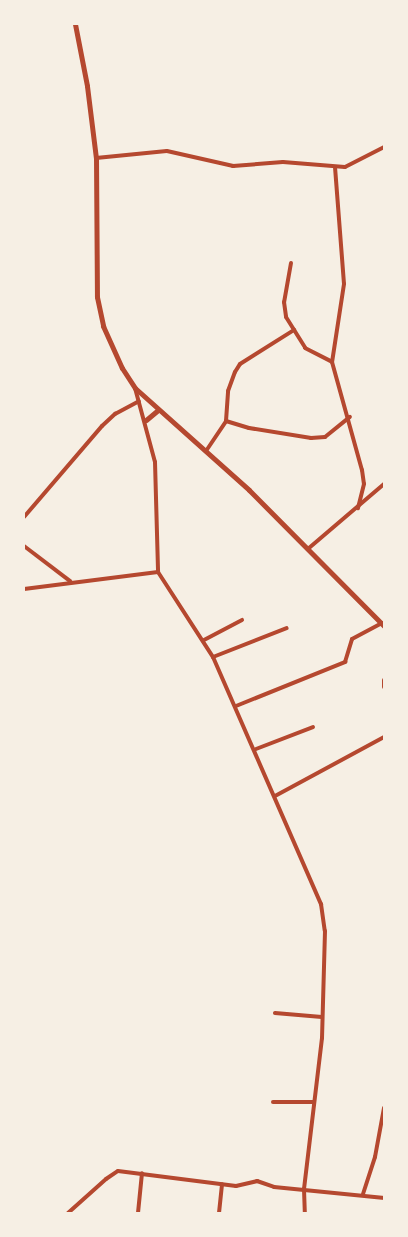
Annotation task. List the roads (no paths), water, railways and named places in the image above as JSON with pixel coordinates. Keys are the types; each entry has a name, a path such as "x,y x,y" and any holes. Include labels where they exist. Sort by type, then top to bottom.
{"street":[{"path":"75,24 87,86 96,158 95,247 99,312 109,343 135,388 146,420 157,475 158,572 204,640 213,657 256,749 321,904 325,931 322,1017 304,1189 305,1213"},
{"path":"96,158 167,152 234,166 283,162 335,167 351,164 384,147"},
{"path":"335,167 344,284 332,362 350,417 364,484 358,508"},
{"path":"291,263 284,311 294,330 311,354 332,362"},
{"path":"206,451 226,421 230,380 240,364 294,330"},
{"path":"135,388 206,451 309,548 383,625 352,640 345,662 236,706"},
{"path":"24,517 102,426 115,414 139,401"},
{"path":"146,420 158,410"},
{"path":"226,421 249,428 311,438 325,437 350,417"},
{"path":"309,548 384,484"},
{"path":"24,546 70,581"},
{"path":"24,589 70,581 158,572"},
{"path":"204,640 242,620"},
{"path":"213,657 287,628"},
{"path":"384,680 384,687"},
{"path":"256,749 313,727"},
{"path":"275,796 384,737"},
{"path":"275,1013 322,1017"},
{"path":"273,1102 312,1102"},
{"path":"363,1194 376,1157 384,1108"},
{"path":"68,1213 106,1179 118,1171 236,1186 257,1181 274,1187 363,1194 384,1198"},
{"path":"138,1213 142,1173"},
{"path":"219,1213 222,1184"}]}
